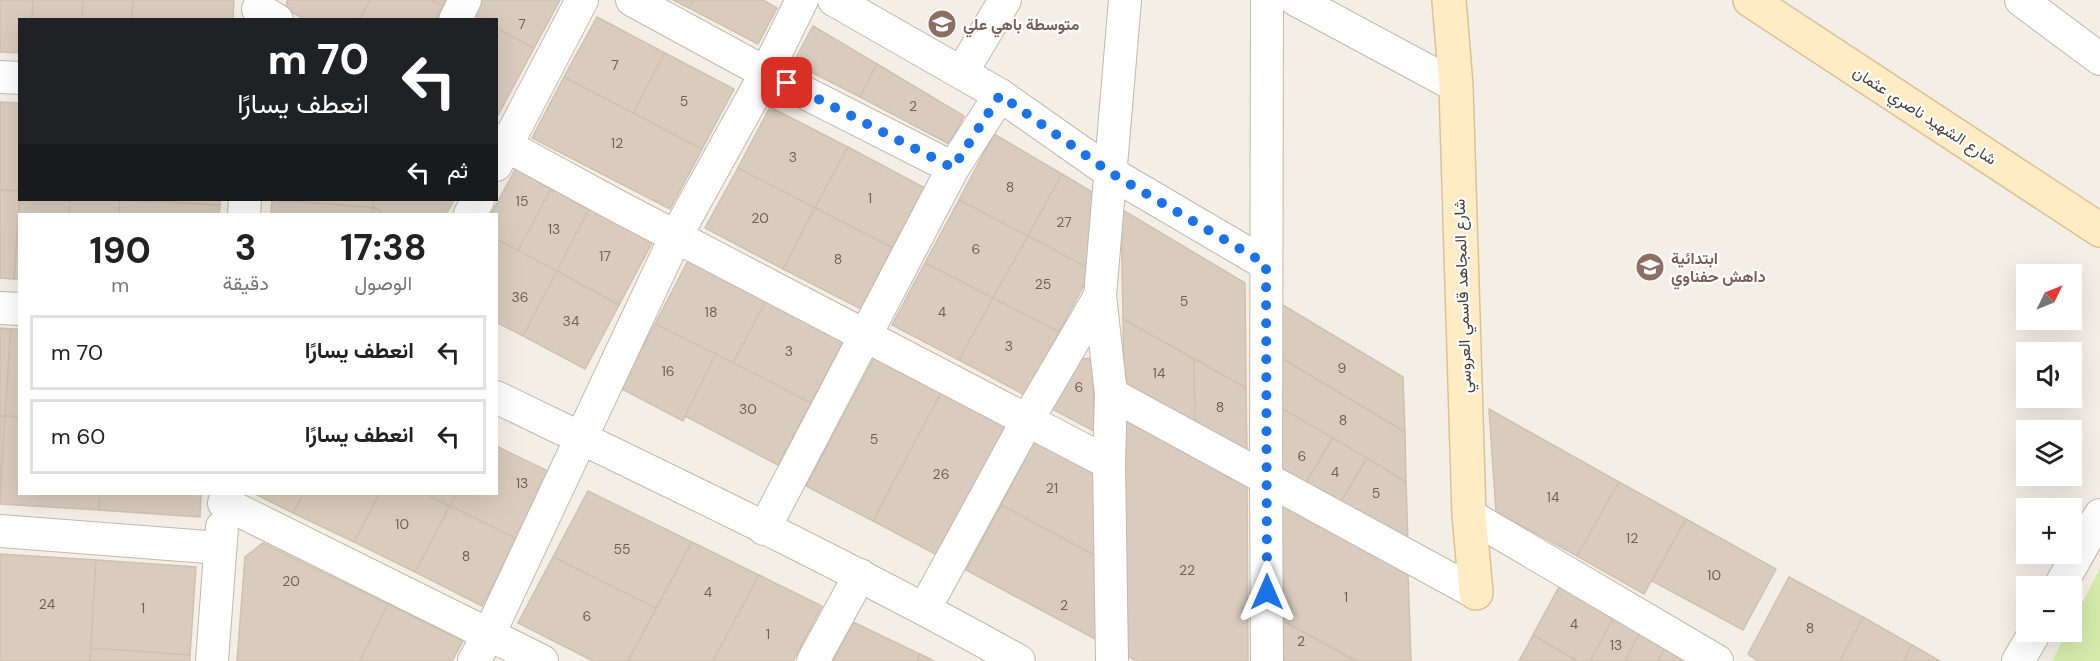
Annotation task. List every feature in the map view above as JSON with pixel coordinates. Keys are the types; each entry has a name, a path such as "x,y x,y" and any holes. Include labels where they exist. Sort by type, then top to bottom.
{"street":[{"path":"455,18 465,0"},
{"path":"582,0 500,150 676,236 1109,463"},
{"path":"632,0 766,73 953,168"},
{"path":"474,661 489,634 676,236 766,73 802,0"},
{"path":"834,0 1000,95 1111,173 1266,264"},
{"path":"962,72 1005,0"},
{"path":"1112,661 1109,463 1111,394 1101,296 1125,0"},
{"path":"1267,0 1267,661"},
{"path":"1296,0 1456,86"},
{"name":"شارع الشهيد ناصري عثمان","path":"1750,0 2100,230"},
{"path":"2030,3 2100,59"},
{"name":"شارع المجاهد قاسمي العروسي","path":"1456,7 1456,86 1469,514 1476,593"},
{"path":"0,77 18,78"},
{"path":"764,529 953,168 1000,95"},
{"path":"925,608 1028,419 1101,296"},
{"path":"0,308 18,309"},
{"path":"1111,394 1476,593"},
{"path":"498,398 860,575 925,608 1019,661"},
{"path":"212,661 225,498 542,661"},
{"path":"1469,514 1717,661"},
{"path":"2066,576 2100,515"},
{"path":"0,531 220,548"},
{"path":"813,661 860,575"},
{"path":"2018,661 2029,642"}],"green space":[{"path":"2100,568 2100,661 2052,661 2062,642 2082,642 2082,603"}],"building":[{"path":"0,0 33,0 32,18 18,18 18,53 0,52"},
{"path":"33,0 83,0 82,18 32,18"},
{"path":"83,0 133,0 132,18 82,18"},
{"path":"133,0 234,0 233,18 132,18"},
{"path":"287,0 370,0 360,18 302,18 286,9"},
{"path":"370,0 431,0 443,6 437,18 360,18"},
{"path":"431,0 446,0 443,6"},
{"path":"480,0 560,0 534,48 498,29 498,18 479,18 473,14"},
{"path":"673,0 693,0 689,8"},
{"path":"693,0 763,0 777,8 758,44 689,8"},
{"path":"597,17 665,53 633,113 564,77"},
{"path":"813,26 877,64 860,97 793,63"},
{"path":"498,29 534,48 498,115"},
{"path":"665,53 734,89 702,149 633,113"},
{"path":"877,64 964,116 949,144 860,97"},
{"path":"564,77 702,149 670,209 532,138"},
{"path":"0,102 18,103 18,191 0,190"},
{"path":"770,107 848,147 815,208 738,168"},
{"path":"994,134 1062,174 1028,236 959,200"},
{"path":"848,147 925,188 893,248 815,208"},
{"path":"516,168 552,187 518,251 498,240 498,213 492,213"},
{"path":"738,168 815,208 783,269 705,228"},
{"path":"1062,174 1097,195 1091,207 1092,270 1028,236"},
{"path":"552,187 590,207 557,271 518,251"},
{"path":"0,190 18,191 14,279 0,278"},
{"path":"959,200 1028,236 993,298 925,263"},
{"path":"20,201 70,201 69,213 19,213"},
{"path":"70,201 120,201 119,213 69,213"},
{"path":"120,201 220,205 219,213 119,213"},
{"path":"157,201 220,201 220,205"},
{"path":"272,201 373,207 372,213 271,213"},
{"path":"287,201 374,201 373,207"},
{"path":"374,201 453,201 447,213 382,213 373,207"},
{"path":"373,207 382,213 372,213"},
{"path":"590,207 653,241 619,305 557,271"},
{"path":"815,208 893,248 861,309 783,269"},
{"path":"1121,209 1245,283 1246,388 1123,319"},
{"path":"18,226 18,279 14,279"},
{"path":"1028,236 1092,270 1059,332 993,298"},
{"path":"498,240 557,271 523,336 498,323"},
{"path":"689,259 767,299 733,363 655,324"},
{"path":"925,263 993,298 959,360 892,325"},
{"path":"557,271 619,305 585,369 523,336"},
{"path":"993,298 1059,332 1025,395 959,360"},
{"path":"767,299 844,340 811,403 733,363"},
{"path":"1281,304 1403,377 1405,432 1281,358"},
{"path":"1123,319 1194,359 1195,426 1124,387"},
{"path":"655,324 716,354 683,421 620,388"},
{"path":"0,328 11,329 5,416 0,416"},
{"path":"11,329 18,329 18,417 5,416"},
{"path":"716,354 811,403 778,465 685,416"},
{"path":"875,356 942,391 873,521 806,486"},
{"path":"1093,358 1094,431 1052,409 1080,359"},
{"path":"1281,358 1405,432 1406,482 1281,408"},
{"path":"1194,359 1246,388 1247,455 1195,426"},
{"path":"942,391 1009,426 939,556 873,521"},
{"path":"1281,408 1333,438 1304,486 1282,474"},
{"path":"1489,409 1619,482 1577,556 1496,512"},
{"path":"0,416 5,416 0,498"},
{"path":"5,416 18,417 18,495 100,495 99,510 0,504"},
{"path":"1124,416 1247,483 1248,661 1137,661 1127,656"},
{"path":"1333,438 1367,458 1339,505 1304,486"},
{"path":"1035,440 1094,471 1096,556 1001,505"},
{"path":"498,447 552,473 517,539 450,506 456,495 498,495"},
{"path":"1367,458 1406,482 1408,544 1339,505"},
{"path":"1619,482 1686,519 1644,594 1577,556"},
{"path":"588,491 692,542 656,608 553,557"},
{"path":"100,495 201,495 200,517 99,510"},
{"path":"257,495 302,495 293,513"},
{"path":"302,495 378,495 354,542 293,513"},
{"path":"378,495 427,495 450,506 415,572 354,542"},
{"path":"427,495 456,495 450,506"},
{"path":"1282,503 1408,573 1411,661 1356,661 1283,621"},
{"path":"1001,505 1096,556 1097,640 966,570"},
{"path":"450,506 517,539 482,606 415,572"},
{"path":"1686,519 1776,569 1743,630 1652,581"},
{"path":"692,542 759,575 713,661 628,661"},
{"path":"263,543 388,604 360,661 237,661 245,557"},
{"path":"0,554 96,560 90,661 0,661"},
{"path":"553,557 656,608 628,661 593,661 518,623"},
{"path":"96,560 196,567 190,655 91,648"},
{"path":"759,575 822,606 793,661 713,661"},
{"path":"1789,577 1863,617 1840,661 1758,661 1748,654"},
{"path":"1561,583 1616,613 1590,661 1577,661 1533,635"},
{"path":"388,604 463,641 452,661 360,661"},
{"path":"1616,613 1642,628 1625,661 1590,661"},
{"path":"1863,617 1912,645 1904,661 1840,661"},
{"path":"1283,621 1356,661 1283,661"},
{"path":"853,622 920,654 917,661 833,661"},
{"path":"1642,628 1668,642 1658,661 1625,661"},
{"path":"1533,635 1577,661 1519,661"},
{"path":"1668,642 1702,661 1658,661"},
{"path":"1912,645 1940,661 1904,661"},
{"path":"91,648 190,655 190,661 90,661"},
{"path":"920,654 934,661 917,661"}],"place":[{"name":"متوسطة باهي علي","path":"942,24"},
{"name":"ابتدائية داهش حفناوي","path":"1650,267"}],"route":[{"path":"787,83 953,168 1000,95 1111,173 1266,264 1267,592"}]}
